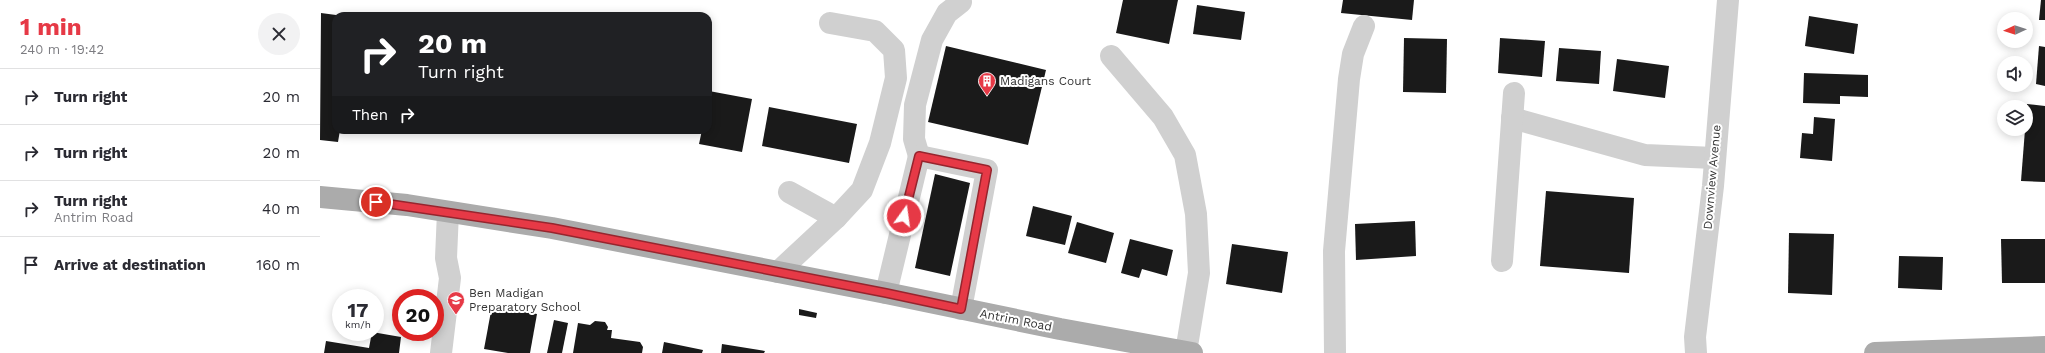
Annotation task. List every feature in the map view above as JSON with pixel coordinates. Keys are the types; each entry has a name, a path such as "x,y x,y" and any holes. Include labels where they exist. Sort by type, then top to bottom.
{"main road":[{"name":"Antrim Road","path":"320,197 407,205 552,228 1189,353"},
{"path":"1875,353 2045,347"}],"street":[{"name":"Downview Avenue","path":"1696,353 1695,337 1714,158 1728,0"},
{"path":"886,293 919,156 914,139 916,105 932,40 947,13 961,2"},
{"path":"778,272 836,218 862,190 880,143 896,78 894,50 875,31 830,23"},
{"path":"1335,353 1334,251 1349,79 1353,54 1364,26"},
{"path":"1111,56 1163,117 1185,155 1196,214 1199,273 1189,353"},
{"path":"1502,261 1514,93"},
{"path":"1512,118 1645,155 1714,158"},
{"path":"919,156 987,170 961,309"},
{"path":"789,192 836,218"},
{"path":"441,353 450,278 446,258 448,212"}],"building":[{"path":"1123,0 1178,0 1169,44 1116,33"},
{"path":"1343,0 1414,0 1412,20 1341,13"},
{"path":"2041,0 2045,0 2045,20 2039,20"},
{"path":"1197,5 1245,12 1241,40 1193,34"},
{"path":"321,13 332,14 332,134 339,134 338,142 320,140"},
{"path":"1809,16 1858,24 1854,54 1805,46"},
{"path":"1404,38 1447,39 1446,93 1403,92"},
{"path":"1500,38 1545,41 1542,77 1498,73"},
{"name":"Madigans Court","path":"946,46 1046,70 1028,145 928,122"},
{"path":"2039,46 2045,47 2045,86 2036,84"},
{"path":"1559,48 1601,51 1599,84 1556,81"},
{"path":"1617,59 1669,66 1665,98 1613,91"},
{"path":"1804,73 1868,75 1868,97 1840,96 1840,104 1803,103"},
{"path":"712,92 752,99 742,152 699,144 701,134 712,134"},
{"path":"2033,105 2045,106 2045,182 2021,181 2025,136 2033,136"},
{"path":"769,107 857,124 849,163 762,146"},
{"path":"1814,117 1835,119 1832,161 1800,158 1802,133 1813,134"},
{"path":"935,174 970,183 950,276 915,268"},
{"path":"1546,191 1634,198 1629,273 1540,266"},
{"path":"1033,206 1072,216 1065,245 1026,236"},
{"path":"1415,221 1416,256 1356,260 1355,224"},
{"path":"1077,222 1114,233 1106,263 1068,253"},
{"path":"1789,233 1834,234 1832,295 1788,293"},
{"path":"1130,239 1173,250 1167,276 1142,269 1139,278 1121,273"},
{"path":"2001,239 2045,239 2045,283 2002,283"},
{"path":"1232,244 1288,252 1282,293 1226,284"},
{"path":"1899,256 1943,257 1942,290 1898,288"},
{"path":"492,306 537,314 530,353 508,353 484,349"},
{"path":"799,309 817,313 816,318 799,315"},
{"path":"554,320 568,323 562,353 547,353"},
{"path":"595,321 605,322 608,327 607,330 612,330 611,338 640,342 643,347 642,353 573,353 578,323 590,325"},
{"path":"384,334 392,335 392,341 400,341 399,353 324,353 326,341 369,348 370,341 384,341"},
{"path":"664,342 703,350 702,353 662,353"},
{"path":"722,344 765,351 764,353 721,353"}],"place":[{"name":"Madigans Court","path":"987,96"},
{"name":"Ben Madigan Preparatory School","path":"456,315"}],"route":[{"path":"376,202 407,205 552,228 961,309 987,170 919,156 904,216"}]}
